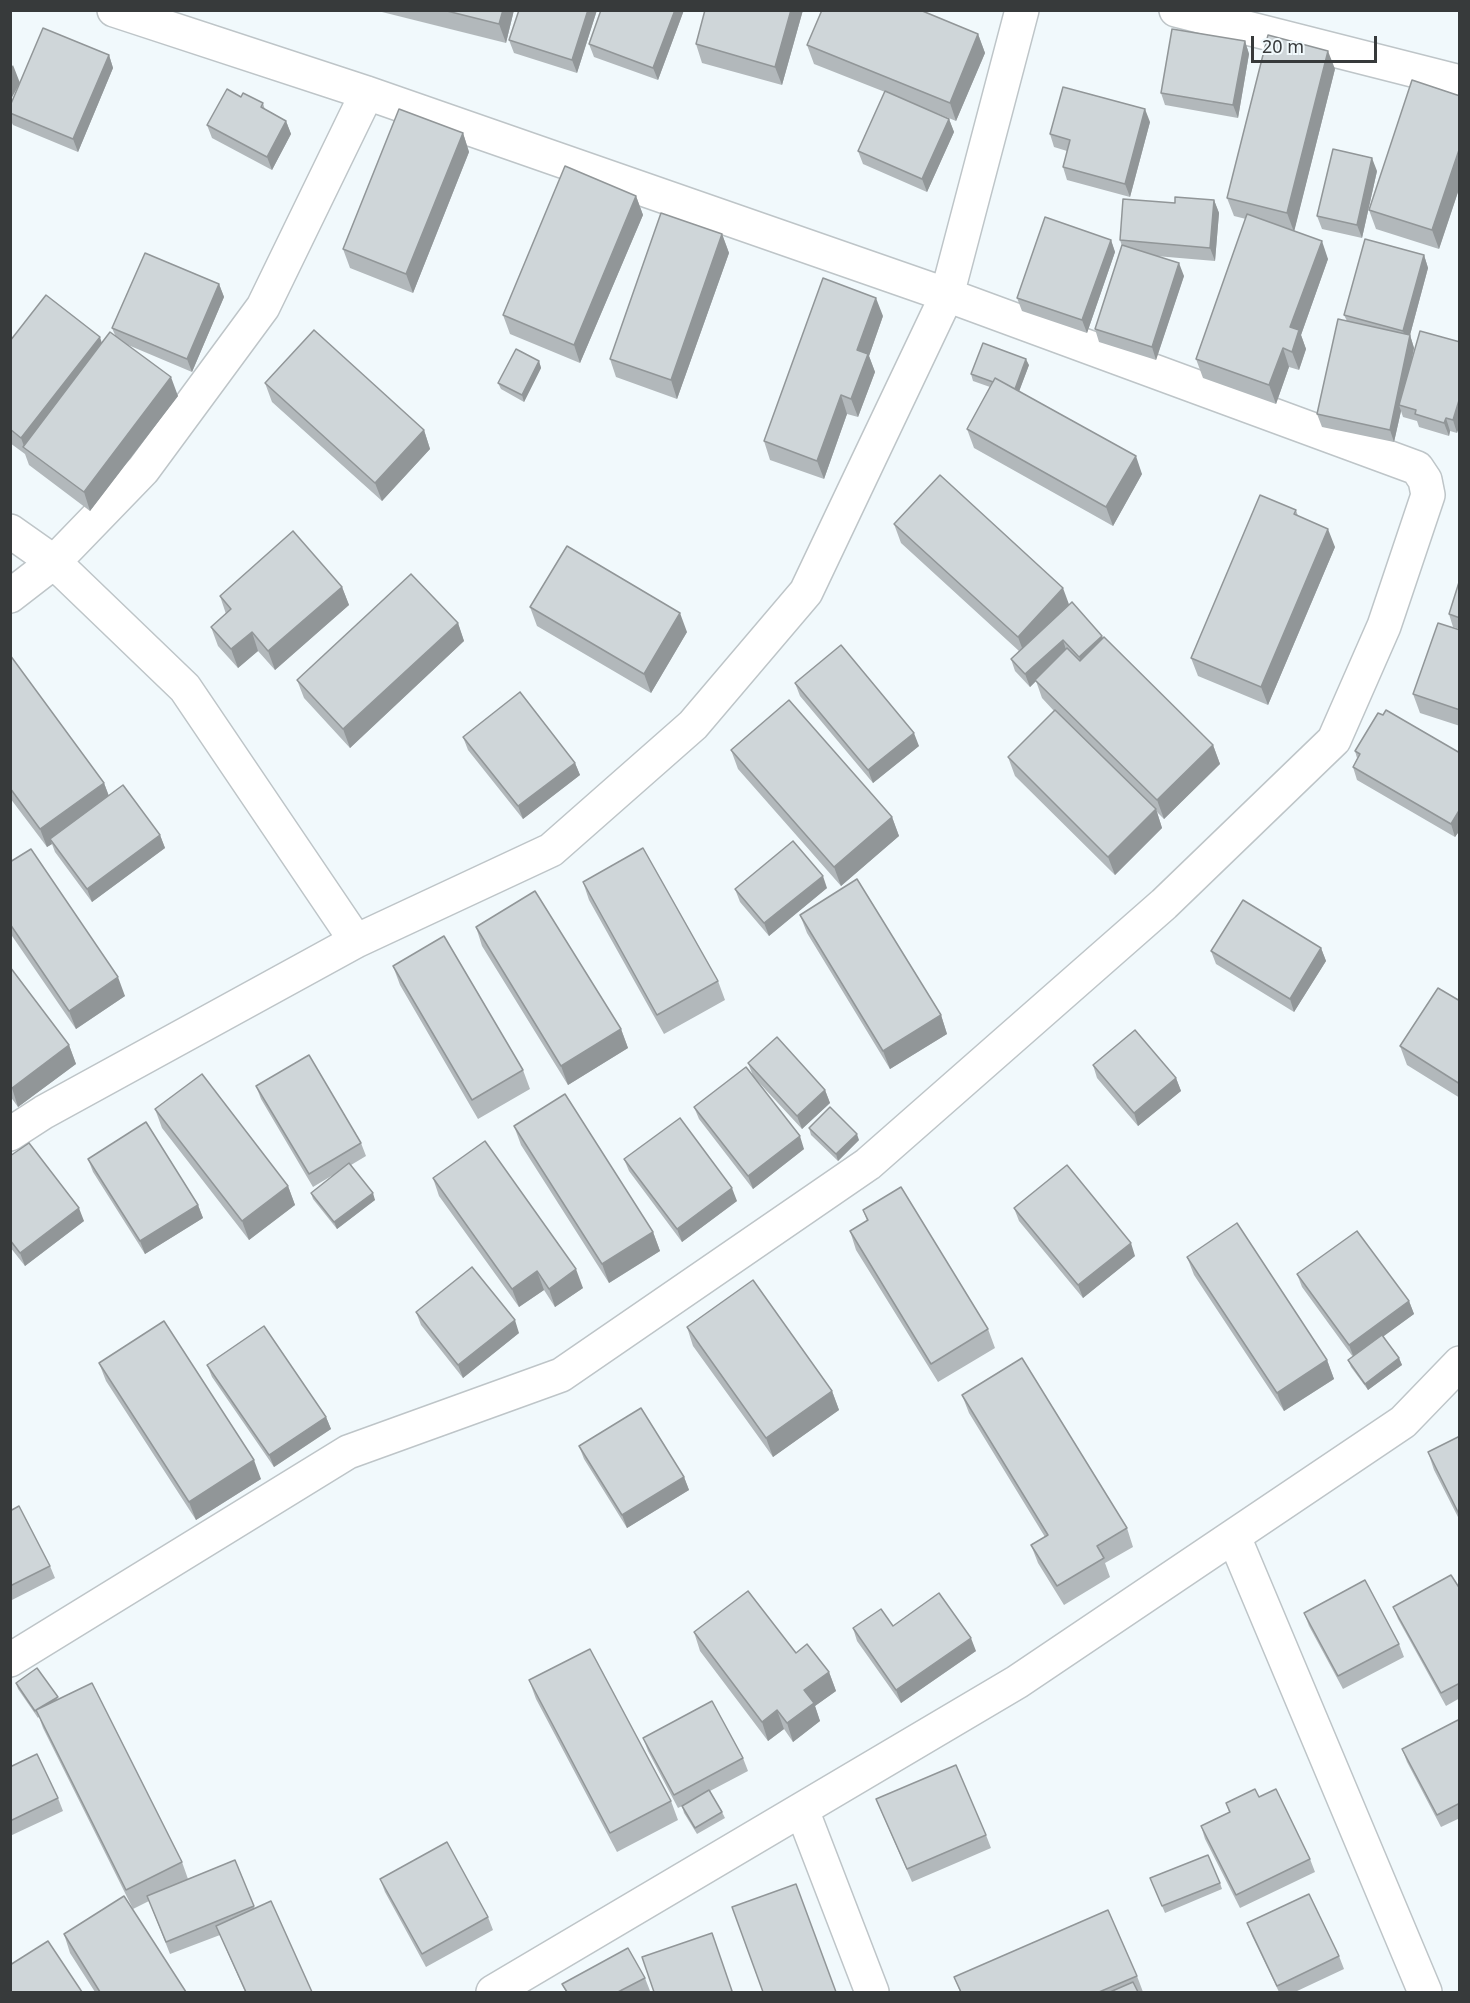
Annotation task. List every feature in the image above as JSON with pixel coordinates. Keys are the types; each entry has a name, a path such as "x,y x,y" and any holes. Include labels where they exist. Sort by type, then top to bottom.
{"street":[{"path":"10,1660 348,1452 561,1375 868,1164 1164,904 1334,740 1384,626 1428,495 1425,480 1417,468 947,295 367,93 114,10"},
{"path":"10,1134 44,1112 356,941 551,850 693,725 806,592 947,295 1022,10"},
{"path":"1176,10 1460,82"},
{"path":"10,596 54,562 143,470 263,306 367,93"},
{"path":"10,531 54,562 185,688 356,941"},
{"path":"493,1992 1017,1682 1403,1422 1460,1363"},
{"path":"1234,1537 1425,1992"},
{"path":"802,1810 872,1992"}],"building":[{"path":"443,10 503,10 499,24"},
{"path":"519,10 588,10 572,60 509,40"},
{"path":"601,10 675,10 653,68 589,44"},
{"path":"705,10 791,10 775,67 696,44"},
{"path":"822,10 920,10 978,34 950,103 807,45"},
{"path":"43,28 109,55 73,139 10,113 10,106"},
{"path":"1172,29 1245,41 1233,105 1161,93"},
{"path":"1268,35 1328,51 1287,213 1227,198"},
{"path":"1412,80 1460,96 1460,147 1432,230 1369,210"},
{"path":"1063,87 1145,109 1125,184 1063,167 1070,140 1050,134"},
{"path":"227,89 241,97 243,93 263,103 261,107 286,121 267,157 207,125"},
{"path":"885,91 949,119 922,179 858,151"},
{"path":"399,109 463,133 406,274 343,249"},
{"path":"1333,149 1372,158 1357,225 1317,216"},
{"path":"565,166 636,196 574,345 503,315"},
{"path":"1175,197 1214,200 1210,248 1120,240 1123,199 1175,203"},
{"path":"661,213 722,234 671,380 610,359"},
{"path":"1247,214 1322,241 1290,327 1299,330 1292,352 1283,348 1269,385 1196,359"},
{"path":"1045,217 1111,240 1082,320 1017,298"},
{"path":"1365,239 1424,255 1403,331 1344,315"},
{"path":"1122,245 1179,263 1152,347 1095,329"},
{"path":"145,253 219,284 187,359 112,328"},
{"path":"823,278 876,298 857,350 868,354 851,399 841,395 817,461 764,441"},
{"path":"46,295 100,337 21,438 10,429 10,341"},
{"path":"1338,319 1410,335 1390,430 1317,414"},
{"path":"314,330 424,430 375,483 265,383"},
{"path":"1420,331 1460,342 1460,397 1453,420 1446,418 1444,423 1415,414 1416,410 1399,405"},
{"path":"110,332 171,377 84,492 23,447"},
{"path":"983,343 1026,359 1015,389 995,378 993,382 971,374"},
{"path":"516,349 539,361 522,395 498,383"},
{"path":"995,378 1136,456 1106,507 967,429"},
{"path":"940,475 1063,588 1018,637 894,524"},
{"path":"1260,495 1296,510 1294,514 1328,529 1261,687 1191,658"},
{"path":"293,531 342,587 268,651 252,632 231,649 211,627 231,609 220,596"},
{"path":"567,546 680,613 644,674 530,607"},
{"path":"411,574 458,623 343,729 297,680"},
{"path":"1460,579 1460,618 1449,614"},
{"path":"1072,602 1102,636 1079,657 1063,640 1025,674 1011,659"},
{"path":"1438,623 1460,630 1460,710 1413,694"},
{"path":"1104,637 1213,745 1157,800 1035,680 1067,648 1080,661"},
{"path":"841,645 914,733 868,770 795,683"},
{"path":"10,655 104,783 40,829 10,788"},
{"path":"520,692 575,763 518,806 463,737"},
{"path":"789,700 892,817 834,867 731,750"},
{"path":"1055,710 1156,809 1108,857 1008,757"},
{"path":"1386,710 1460,753 1460,809 1451,824 1353,767 1360,754 1355,751 1378,713 1383,715"},
{"path":"123,785 160,835 87,889 50,839"},
{"path":"793,841 823,876 764,923 735,889"},
{"path":"643,848 718,981 657,1015 583,882"},
{"path":"31,849 118,977 69,1011 10,924 10,862"},
{"path":"857,879 941,1015 883,1051 800,915"},
{"path":"535,891 621,1029 561,1066 476,927"},
{"path":"1243,900 1321,948 1290,999 1211,951"},
{"path":"444,936 523,1070 472,1100 393,966"},
{"path":"10,967 69,1045 12,1088 10,1087"},
{"path":"1438,988 1460,1001 1460,1084 1400,1046"},
{"path":"1135,1030 1176,1078 1134,1113 1093,1065"},
{"path":"777,1037 825,1090 797,1116 748,1063"},
{"path":"309,1055 361,1143 309,1174 256,1086"},
{"path":"746,1067 800,1136 748,1176 694,1107"},
{"path":"202,1074 288,1186 242,1221 155,1109"},
{"path":"565,1094 653,1232 602,1264 514,1126"},
{"path":"830,1107 857,1134 836,1154 809,1128"},
{"path":"680,1118 732,1188 677,1229 624,1159"},
{"path":"146,1122 198,1205 140,1241 88,1159"},
{"path":"485,1141 576,1269 549,1289 537,1271 512,1289 433,1178"},
{"path":"29,1143 79,1208 20,1253 10,1240 10,1156"},
{"path":"349,1163 373,1193 334,1222 311,1193"},
{"path":"1067,1165 1131,1243 1078,1285 1014,1208"},
{"path":"901,1187 988,1329 931,1364 850,1231 868,1220 863,1210"},
{"path":"1237,1223 1327,1360 1277,1393 1187,1257"},
{"path":"1357,1231 1409,1301 1349,1345 1297,1274"},
{"path":"472,1267 515,1320 458,1365 416,1312"},
{"path":"753,1280 832,1391 766,1438 687,1327"},
{"path":"164,1321 254,1460 189,1502 99,1363"},
{"path":"264,1326 326,1417 269,1455 207,1365"},
{"path":"1382,1335 1399,1358 1365,1384 1348,1360"},
{"path":"1022,1358 1127,1528 1097,1546 1104,1558 1057,1586 1031,1545 1048,1535 962,1395"},
{"path":"641,1408 684,1477 622,1515 579,1446"},
{"path":"1460,1436 1460,1516 1428,1452"},
{"path":"19,1506 50,1566 10,1586 10,1511"},
{"path":"1451,1575 1460,1589 1460,1683 1441,1693 1393,1607"},
{"path":"1365,1580 1399,1644 1338,1676 1304,1613"},
{"path":"748,1591 796,1653 807,1644 829,1672 804,1690 814,1703 787,1723 777,1710 762,1722 694,1632"},
{"path":"939,1593 971,1638 896,1690 853,1628 881,1609 893,1626"},
{"path":"590,1649 671,1801 610,1833 529,1680"},
{"path":"37,1668 58,1697 35,1711 16,1683"},
{"path":"92,1683 182,1862 126,1890 36,1710"},
{"path":"712,1701 743,1758 674,1795 643,1738"},
{"path":"1458,1720 1460,1723 1460,1803 1437,1815 1402,1749"},
{"path":"37,1754 58,1798 10,1821 10,1767"},
{"path":"956,1765 986,1835 907,1869 876,1799"},
{"path":"1255,1789 1259,1797 1276,1789 1310,1859 1236,1895 1201,1826 1230,1812 1226,1803"},
{"path":"709,1790 722,1812 695,1828 682,1806"},
{"path":"447,1842 488,1917 422,1954 380,1879"},
{"path":"1208,1855 1220,1883 1162,1906 1150,1878"},
{"path":"235,1860 254,1906 166,1942 147,1896"},
{"path":"796,1884 836,1992 763,1992 732,1907"},
{"path":"1309,1894 1339,1956 1277,1986 1247,1923"},
{"path":"124,1896 186,1992 100,1992 64,1934"},
{"path":"271,1901 312,1992 246,1992 216,1926"},
{"path":"1108,1910 1137,1976 1099,1992 961,1992 954,1977"},
{"path":"712,1933 732,1991 654,1992 642,1957"},
{"path":"48,1941 82,1992 10,1992 10,1965"},
{"path":"628,1948 645,1978 618,1992 567,1992 562,1984"},
{"path":"1133,1982 1138,1992 1110,1992"}]}
